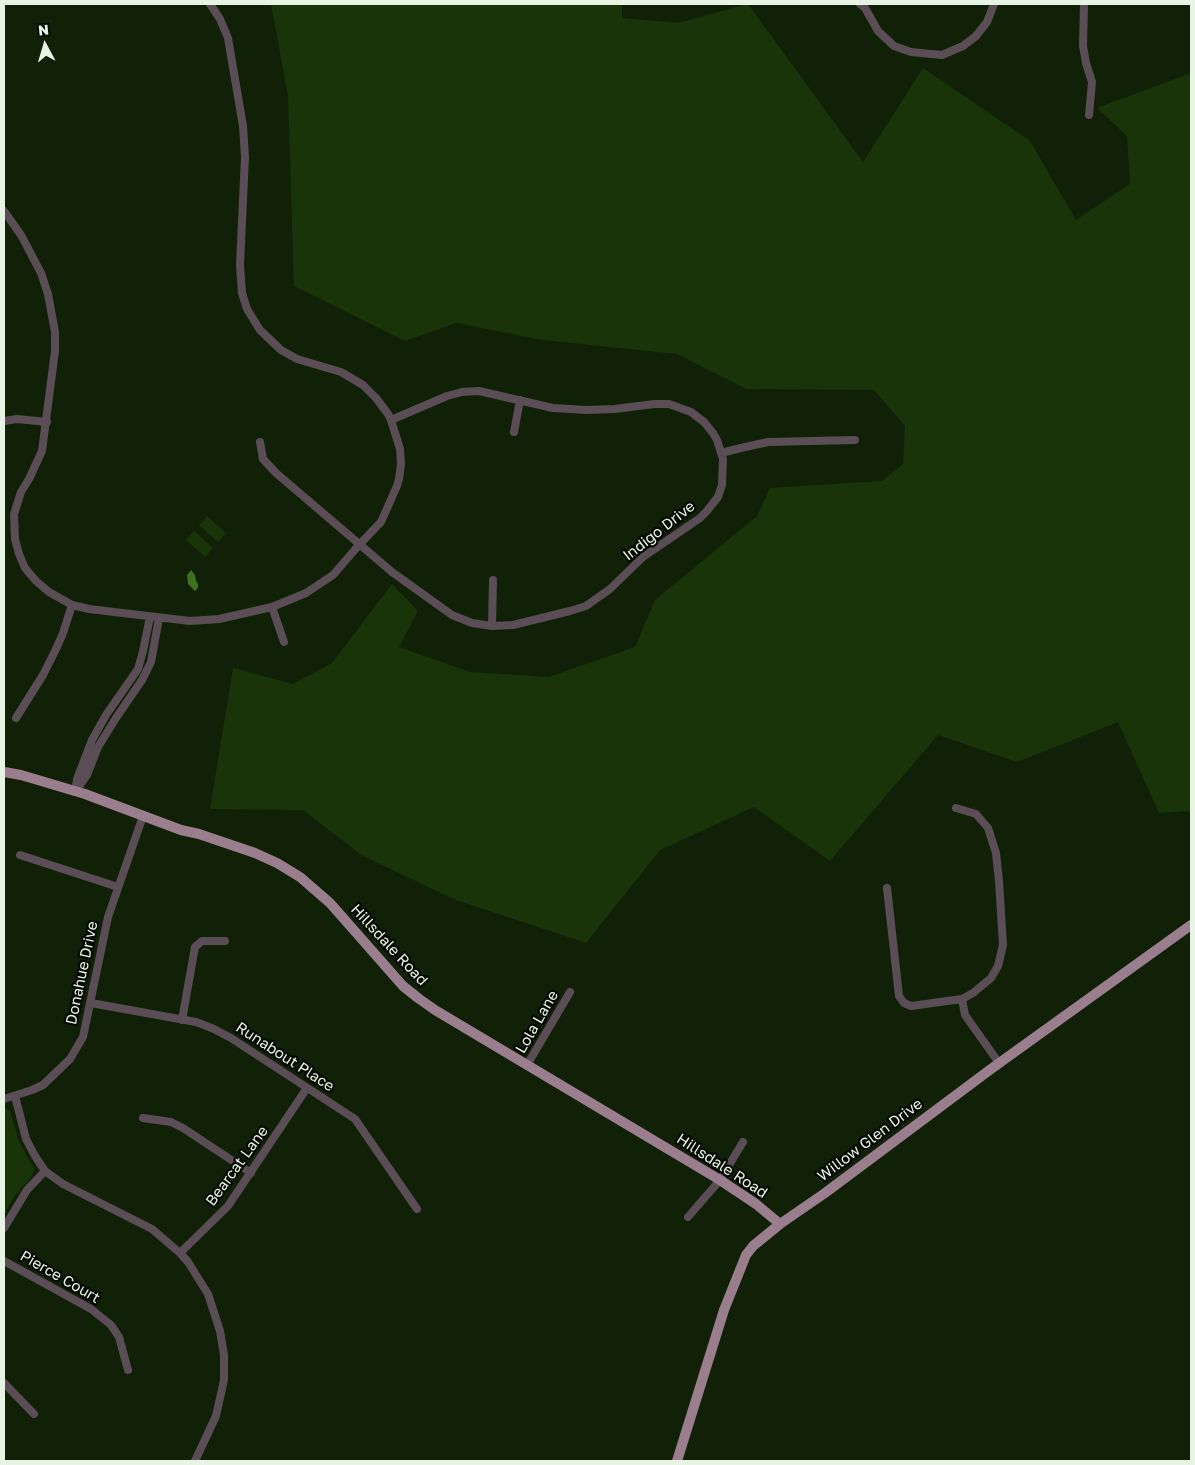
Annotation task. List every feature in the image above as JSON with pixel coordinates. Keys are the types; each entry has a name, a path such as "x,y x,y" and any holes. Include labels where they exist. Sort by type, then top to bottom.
{"main road":[{"name":"Hillsdale Road","path":"4,772 21,775 75,792 181,830 200,834 255,853 277,863 300,877 330,903 403,986 418,998 435,1010 720,1180 756,1204 780,1224"},
{"name":"Willow Glen Drive","path":"677,1461 724,1310 742,1265 753,1246 780,1224 825,1193 999,1063 1191,926"}],"street":[{"path":"4,211 30,251 41,274 48,294 55,332 55,352 42,451 21,492 14,520 16,540 22,561 36,581 49,592 72,605 89,609 190,621 219,619 272,607 306,593 333,575 381,522 394,495 399,479 400,449 391,420 376,398 356,380 332,368 297,360 273,344 260,330 247,309 242,293 240,265 245,157 243,126 230,45 222,23 210,4"},
{"path":"860,4 865,8 878,31 894,46 911,52 942,55 963,46 976,36 987,22 994,4"},
{"path":"1084,4 1083,46 1092,82 1089,115"},
{"name":"Indigo Drive","path":"260,442 263,459 276,473 392,572 452,615 472,623 492,626 513,625 586,606 610,590 643,557 680,533 706,512 718,497 722,485 723,459 717,440 709,427 692,412 669,404 586,410 553,408 479,392 462,392 391,420"},
{"path":"514,432 520,400"},
{"path":"4,420 17,419 46,422"},
{"path":"721,453 768,442 855,440"},
{"path":"492,626 493,580"},
{"path":"16,718 43,675 63,633 72,605"},
{"path":"272,607 284,642"},
{"path":"75,792 76,779 92,740 106,715 138,669 150,617"},
{"path":"75,792 88,775 98,747 142,680 151,662 159,618"},
{"path":"887,888 898,996 904,1003 911,1006 962,999 986,983 995,972 1002,952 1003,935 997,863 990,833 976,814 956,808"},
{"name":"Donahue Drive","path":"4,1099 43,1085 70,1059 83,1037 108,917 143,816"},
{"path":"20,855 118,887"},
{"path":"182,1020 195,947 202,941 225,941"},
{"name":"Lola Lane","path":"527,1065 570,992"},
{"path":"962,999 965,1014 999,1063"},
{"name":"Runabout Place","path":"91,1003 196,1022 214,1028 231,1038 355,1119 417,1209"},
{"name":"Bearcat Lane","path":"180,1253 228,1206 307,1088"},
{"path":"15,1096 26,1139 45,1172 62,1184 152,1229 180,1253 196,1272 208,1294 217,1318 224,1355 224,1380 218,1410 194,1461"},
{"path":"143,1118 171,1122 183,1128 251,1173"},
{"path":"688,1217 720,1180 742,1142"},
{"path":"4,1228 27,1190 45,1172"},
{"name":"Pierce Court","path":"4,1261 91,1308 111,1325 119,1337 128,1370"},
{"path":"4,1383 34,1414"}],"shaded area":[{"path":"271,4 622,4 622,18 678,23 748,4 863,162 923,68 1030,141 1076,220 1130,184 1127,136 1097,108 1191,73 1191,811 1159,813 1118,722 1017,762 938,735 830,861 754,807 660,850 586,943 456,900 363,856 303,810 210,809 233,668 293,684 332,663 392,584 418,611 399,647 470,672 549,677 635,647 655,600 757,516 770,488 882,481 903,464 905,426 874,390 746,389 677,354 543,340 456,323 405,341 294,286 288,96"},
{"path":"207,516 226,533 218,542 199,525"},
{"path":"194,531 213,548 205,557 186,540"},
{"path":"191,570 198,584 198,588 195,591 188,584 187,575"},
{"path":"4,1107 10,1111 19,1141 34,1169 32,1176 14,1197 4,1215"}]}
